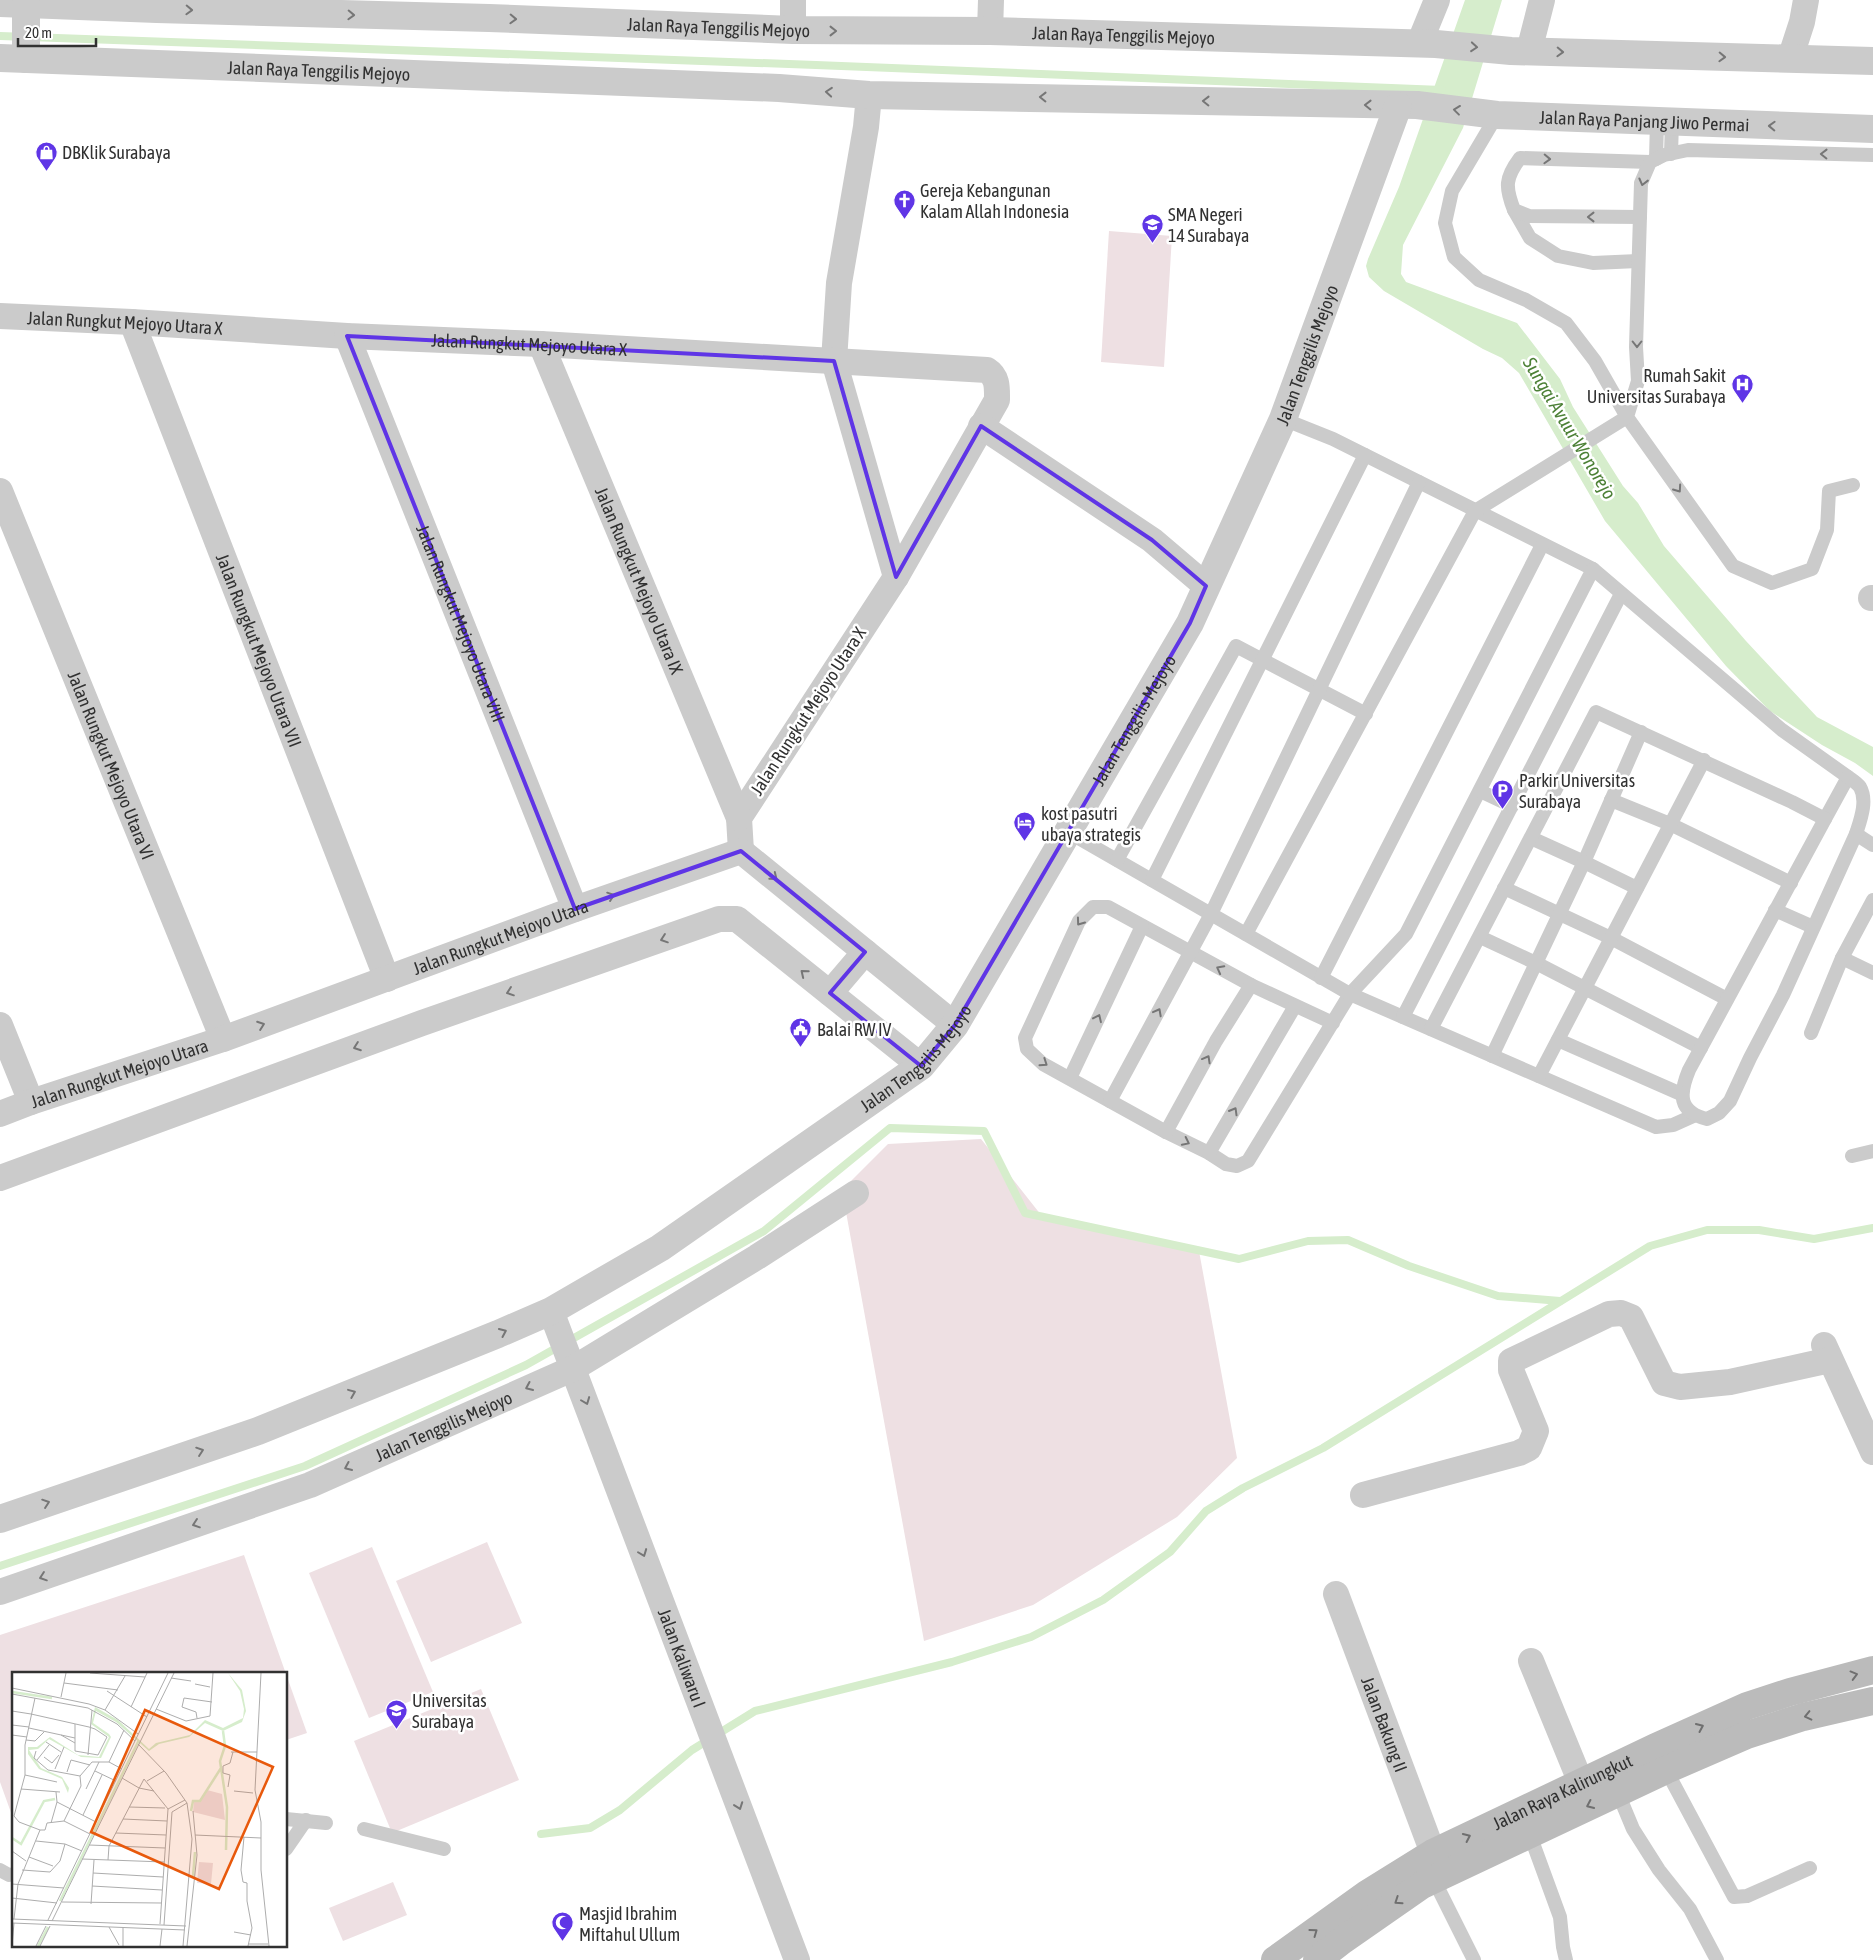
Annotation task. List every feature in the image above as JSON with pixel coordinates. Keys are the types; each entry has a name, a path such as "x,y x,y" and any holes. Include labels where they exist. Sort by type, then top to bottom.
{"main road":[{"name":"Jalan Raya Kalirungkut","path":"1317,1960 1422,1885 1618,1793 1661,1758 1747,1706 1790,1692 1873,1670"},
{"name":"Jalan Raya Kalirungkut","path":"1275,1960 1366,1894 1433,1853 1581,1783 1803,1717 1873,1701"}],"street":[{"path":"793,0 793,30"},
{"path":"990,31 991,0"},
{"path":"1437,0 1427,44 1520,51 1873,61"},
{"path":"1520,51 1542,0"},
{"path":"1790,58 1802,22 1806,0"},
{"name":"Jalan Raya Tenggilis Mejoyo","path":"17,7 158,5 793,30 990,31 1427,44"},
{"path":"17,7 17,55"},
{"name":"Jalan Raya Tenggilis Mejoyo","path":"17,55 779,88 869,95 1408,106"},
{"path":"869,95 866,127 838,283 834,361 896,577"},
{"name":"Jalan Raya Panjang Jiwo Permai","path":"1408,106 1496,115 1873,130"},
{"name":"Jalan Tenggilis Mejoyo","path":"0,1519 258,1431 498,1334 553,1317 660,1248 921,1066 955,1025 1190,623 1283,419 1408,106"},
{"name":"Jalan Rungkut Mejoyo Utara X","path":"0,316 132,322 347,336 541,344 987,370 995,377 997,400 896,577 739,818"},
{"name":"Jalan Rungkut Mejoyo Utara VII","path":"132,322 387,979"},
{"name":"Jalan Rungkut Mejoyo Utara VIII","path":"347,336 574,909"},
{"name":"Jalan Rungkut Mejoyo Utara IX","path":"541,344 739,818"},
{"path":"982,426 1152,540 1206,586"},
{"name":"Jalan Rungkut Mejoyo Utara VI","path":"0,491 223,1038"},
{"path":"739,818 742,851 955,1025"},
{"name":"Jalan Rungkut Mejoyo Utara","path":"0,1114 30,1102 223,1038 574,909 742,851"},
{"path":"0,1178 422,1023 719,919 737,919 921,1066"},
{"path":"830,993 865,952"},
{"path":"0,1025 30,1102"},
{"name":"Jalan Tenggilis Mejoyo","path":"0,1592 310,1484 571,1361 757,1258 856,1193"},
{"path":"1363,1495 1519,1453 1529,1448 1536,1431 1511,1370 1511,1361 1609,1314 1621,1313 1631,1317 1664,1383 1680,1387 1730,1382 1827,1353 1873,1452"},
{"path":"553,1317 571,1361"},
{"name":"Jalan Kaliwaru I","path":"571,1361 797,1960"},
{"name":"Jalan Bakung II","path":"1336,1594 1433,1853"},
{"path":"1531,1661 1581,1783"}],"lane":[{"path":"1496,115 1452,191 1445,223 1454,257 1480,280 1526,300 1566,323 1596,362 1628,417 1733,566 1772,583 1812,569 1827,530 1829,491 1853,485"},
{"path":"1664,122 1671,154"},
{"path":"1246,934 1476,511 1628,417 1638,381 1636,348 1641,183 1653,161 1664,122"},
{"path":"1638,262 1593,262 1558,256 1530,238 1514,210 1508,194 1510,172 1520,158 1653,161 1688,150 1873,155"},
{"path":"1514,210 1529,216 1640,217"},
{"path":"1283,419 1333,439 1592,570 1782,730 1848,777 1859,786 1862,793 1862,815 1856,834 1783,994 1730,1102 1719,1113 1707,1120 1693,1116 1684,1106 1681,1094 1688,1070 1848,777"},
{"path":"1152,880 1365,455"},
{"path":"1110,1101 1210,914 1419,482"},
{"path":"1321,978 1542,545"},
{"path":"1333,1023 1251,985 1108,907 1093,907 1079,921 1025,1038 1027,1050 1043,1064 1166,1132 1209,1153 1226,1164 1237,1166 1248,1161 1333,1023 1350,994 1406,934 1592,570"},
{"path":"1403,1017 1621,594"},
{"path":"1117,860 1236,646 1366,714"},
{"path":"1431,1030 1596,712 1704,760 1825,819"},
{"path":"1492,1056 1584,862 1641,732"},
{"path":"1539,1076 1704,760"},
{"path":"1480,791 1512,806"},
{"path":"1611,800 1670,824 1791,882"},
{"path":"1068,832 1350,994 1656,1127 1673,1125 1693,1116"},
{"path":"1856,834 1873,845"},
{"path":"1531,838 1637,888"},
{"path":"1504,888 1611,938 1727,1000"},
{"path":"1811,1033 1842,958 1873,900"},
{"path":"1776,910 1813,927"},
{"path":"1070,1078 1142,926"},
{"path":"1480,937 1536,963 1701,1048"},
{"path":"1842,958 1873,973"},
{"path":"1166,1132 1216,1042 1251,985"},
{"path":"1209,1153 1295,1006"},
{"path":"1558,1040 1681,1094"},
{"path":"1852,1156 1873,1151"},
{"path":"1661,1758 1734,1897 1747,1896 1810,1868"},
{"path":"1618,1793 1632,1829 1658,1870 1690,1909 1717,1960"},
{"path":"288,1819 326,1823"},
{"path":"288,1846 306,1820"},
{"path":"364,1829 444,1849"},
{"path":"1530,1835 1560,1917 1566,1960"},
{"path":"0,1870 9,1875 12,1874"},
{"path":"1434,1880 1474,1960"}],"highlighted area":[{"path":"347,336 834,361 896,577 981,426 1152,540 1206,586 1190,623 955,1025 921,1066 830,993 865,952 741,851 575,909"}],"shaded area":[{"path":"1109,231 1172,236 1164,367 1101,362"},
{"path":"981,1139 1045,1220 1199,1251 1237,1458 1177,1517 1033,1605 924,1641 842,1190 888,1144"},
{"path":"487,1542 522,1623 431,1662 396,1581"},
{"path":"372,1547 433,1692 369,1718 309,1573"},
{"path":"244,1555 285,1672 12,1672 12,1815 0,1782 0,1635"},
{"path":"288,1680 307,1733 288,1739"},
{"path":"481,1689 519,1780 392,1833 354,1741"},
{"path":"393,1882 407,1915 343,1941 329,1908"}],"water":[{"name":"Sungai Avuur Wonorejo","path":"1465,0 1502,0 1463,128 1403,245 1401,274 1406,282 1517,323 1560,379 1573,407 1623,486 1638,503 1664,546 1746,641 1817,717 1873,747 1873,776 1770,711 1726,666 1605,521 1519,373 1502,358 1483,349 1384,291 1369,277 1366,266 1368,259 1399,187"}],"waterway":[{"path":"0,36 816,65 1442,90"},
{"path":"0,1566 305,1466 526,1365 764,1231 890,1128 984,1131 1025,1213 1239,1259 1308,1241 1348,1240 1409,1266 1498,1296 1560,1301"},
{"path":"541,1834 590,1828 620,1810 692,1750 755,1711 952,1662 1031,1637 1103,1600 1170,1552 1206,1511 1243,1488 1323,1448 1650,1246 1707,1230 1759,1230 1814,1239 1873,1228"}],"place":[{"name":"DBKlik Surabaya","path":"46,171"},
{"name":"Gereja Kebangunan Kalam Allah Indonesia","path":"904,219"},
{"name":"SMA Negeri 14 Surabaya","path":"1152,243"},
{"name":"Rumah Sakit Universitas Surabaya","path":"1742,404"},
{"name":"Parkir Universitas Surabaya","path":"1503,809"},
{"name":"kost pasutri ubaya strategis","path":"1025,842"},
{"name":"Balai RW IV","path":"801,1048"},
{"name":"Universitas Surabaya","path":"396,1729"},
{"name":"Masjid Ibrahim Miftahul Ullum","path":"563,1942"}]}
